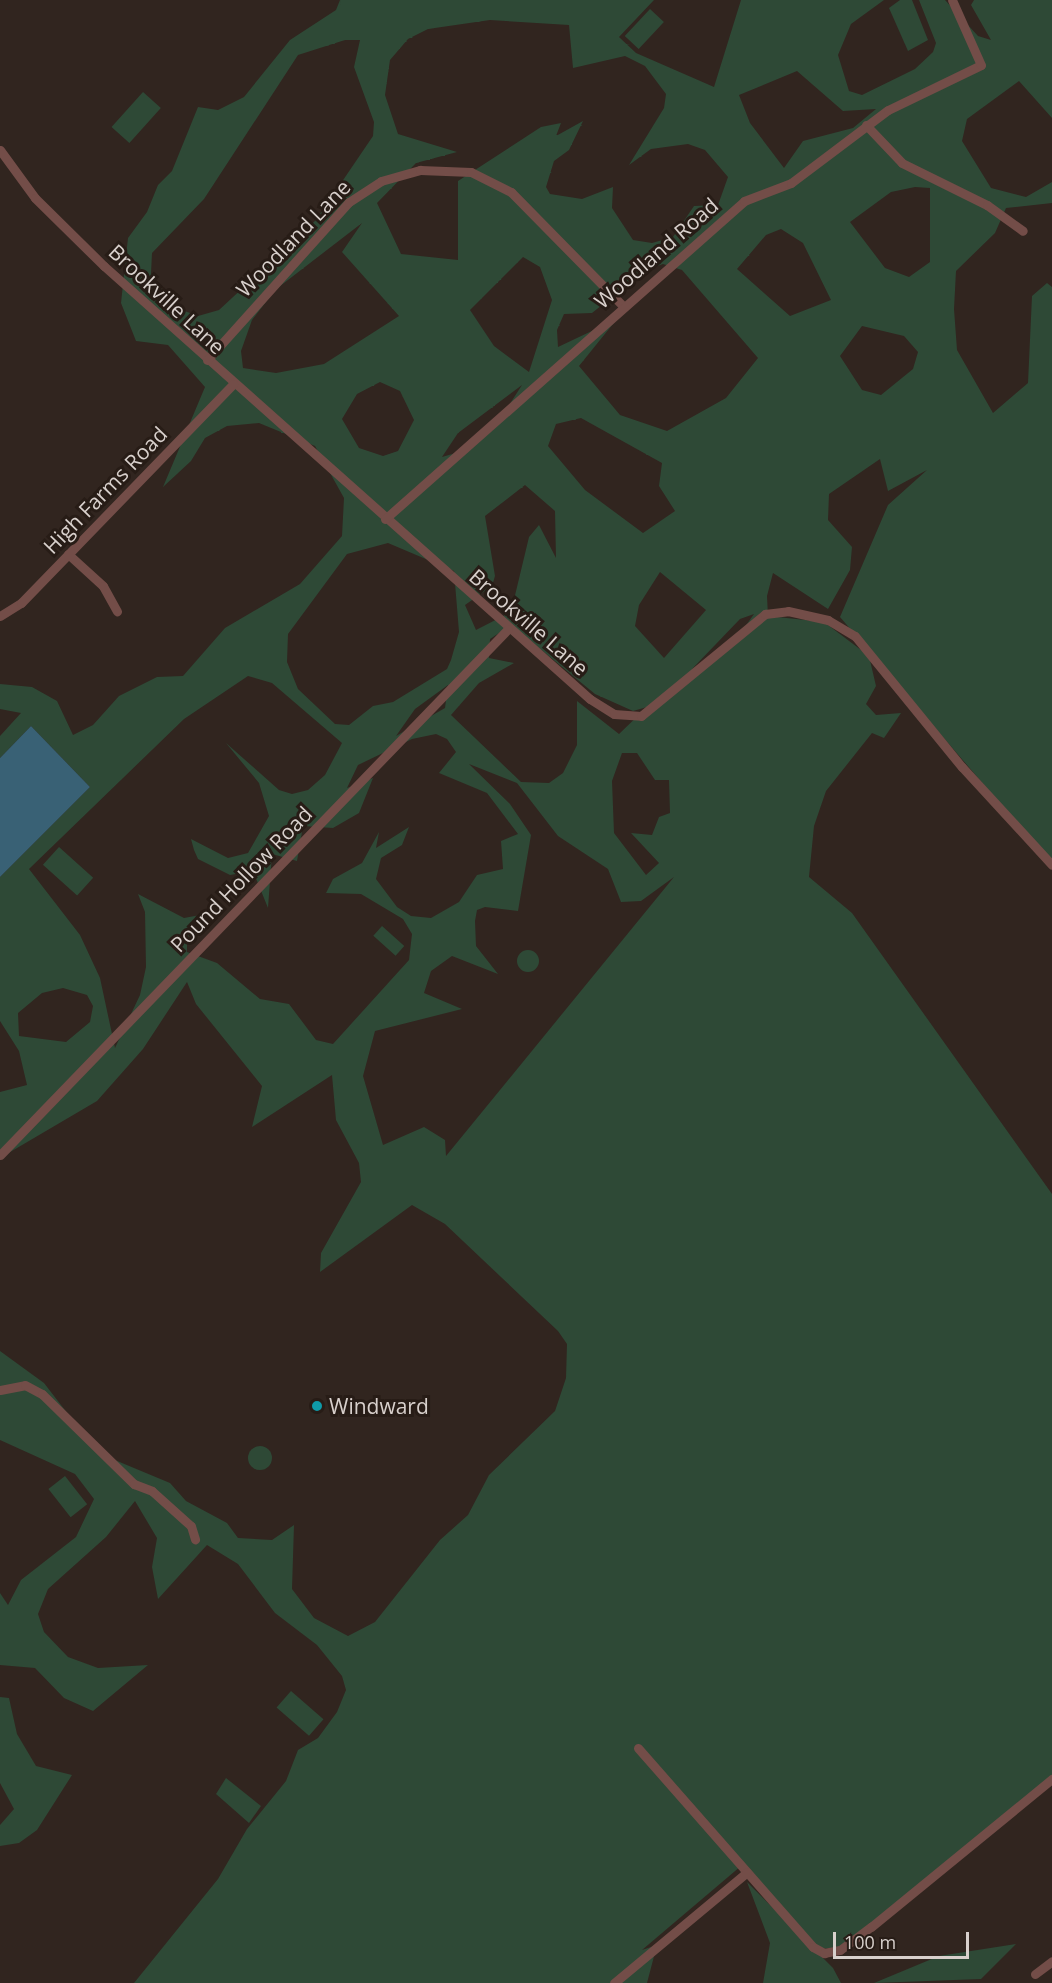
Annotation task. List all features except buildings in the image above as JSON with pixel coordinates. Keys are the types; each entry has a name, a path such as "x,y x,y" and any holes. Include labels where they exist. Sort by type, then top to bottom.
{"street":[{"name":"Woodland Road","path":"385,519 622,306 744,201 791,183 866,125 983,62 952,0"},
{"path":"866,125 902,163 987,205 1023,231"},
{"name":"Brookville Lane","path":"0,150 34,198 207,360 508,629 590,699 627,718 649,711 765,614 788,611 828,620 855,636 962,767 1052,865"},
{"name":"Woodland Lane","path":"207,360 349,202 381,181 420,170 471,172 511,192 622,306"},
{"name":"High Farms Road","path":"0,616 21,603 233,384"},
{"path":"68,554 103,586 117,611"},
{"name":"Pound Hollow Road","path":"0,1155 508,629"},
{"path":"0,1390 26,1385 42,1394 134,1484 152,1491 191,1526 195,1539"},
{"path":"638,1748 813,1947 835,1952 1052,1779"},
{"path":"614,1983 747,1872"},
{"path":"1035,1974 1052,1961"}],"green space":[{"path":"340,0 654,0 619,37 636,53 714,87 741,0 884,0 851,24 838,55 849,91 862,95 915,69 933,52 936,43 919,0 945,0 978,36 991,40 971,5 974,0 1052,0 1052,118 1019,81 967,119 962,141 991,188 1026,197 1052,182 1052,203 1006,208 995,233 956,271 954,309 957,350 993,413 1028,383 1032,296 1047,283 1052,287 1052,864 840,617 888,505 927,470 888,491 880,459 829,494 828,520 852,547 850,570 828,609 773,573 767,596 768,616 824,622 869,656 876,686 866,704 876,715 901,713 884,738 872,733 826,791 814,826 809,877 852,913 1052,1194 1052,1777 842,1947 819,1949 741,1866 642,1950 657,1945 647,1983 134,1983 218,1879 247,1829 286,1781 298,1750 318,1738 337,1712 346,1690 342,1676 317,1645 275,1613 238,1564 207,1545 158,1599 152,1567 157,1538 135,1501 106,1537 48,1589 38,1614 44,1632 68,1657 98,1668 148,1665 93,1711 64,1698 35,1668 0,1665 0,1593 8,1605 21,1580 76,1537 94,1499 75,1474 0,1440 0,1351 44,1383 98,1453 170,1483 186,1501 227,1523 238,1538 272,1540 294,1525 292,1589 314,1618 348,1636 375,1622 440,1540 468,1515 489,1475 555,1411 566,1378 567,1344 558,1331 445,1224 412,1205 320,1272 321,1253 361,1182 359,1163 336,1120 332,1075 252,1127 262,1086 196,1004 187,982 143,1049 97,1101 0,1158 0,1092 27,1085 19,1051 0,1021 0,877 90,787 31,726 0,758 0,736 21,713 0,709 0,684 32,687 57,701 73,735 93,725 119,696 157,677 183,676 225,628 300,584 342,536 344,498 315,446 259,423 227,426 205,438 191,461 163,487 205,387 168,345 136,341 121,303 128,238 147,212 158,185 172,171 198,107 218,110 244,97 290,40 336,10","holes":["490,20 569,25 573,68 625,56 645,66 666,94 664,108 629,165 651,149 688,144 705,150 728,177 718,205 694,206 673,237 652,243 633,240 612,208 613,187 582,199 550,194 546,187 554,161 569,150 583,121 556,136 561,123 541,127 458,181 458,260 401,254 377,203 416,163 457,152 398,134 385,95 390,60 408,39 428,29","345,40 360,40 354,67 374,122 373,136 316,220 219,310 198,316 174,307 151,274 152,253 204,199 298,55","797,71 843,111 876,109 853,128 803,141 784,168 750,123 739,95","915,187 930,188 930,262 909,277 885,268 850,222 891,192","362,223 342,252 399,316 324,364 276,373 243,368 241,351 252,320 275,290","781,229 803,243 831,300 790,316 737,269 766,235","523,257 540,267 552,300 529,372 494,346 470,310","663,264 682,270 758,358 726,398 667,431 620,415 579,366 617,319 558,347 557,330 564,314 592,313 646,270","862,326 904,336 918,352 913,369 881,395 862,390 840,356","380,382 400,391 414,420 398,451 383,456 359,448 342,419 357,394","522,385 493,430 466,450 442,457 458,433","581,418 662,463 659,486 675,511 643,533 585,490 548,446 556,424","525,485 555,511 556,558 539,525 529,537 511,612 476,630 465,605 492,586 495,576 485,516","388,543 454,571 459,632 447,669 393,702 373,706 349,725 335,724 298,689 287,662 288,634 347,554","660,572 706,610 664,658 635,626 639,605","754,614 735,641 692,669 740,619","511,625 595,694 633,711 647,707 619,734 577,701 577,745 563,773 549,783 521,782 451,715 479,683 514,663 489,658 490,639","248,676 272,683 342,743 325,775 308,790 292,794 279,790 226,743 259,783 269,816 248,853 228,858 191,839 198,859 230,875 253,871 268,908 272,854 297,861 303,826 333,828 359,813 373,778 347,788 358,765 412,739 436,734 447,739 456,752 439,773 487,793 518,834 501,841 503,869 477,875 459,902 431,918 411,916 397,907 376,879 381,858 402,845 409,827 376,848 379,832 362,863 333,879 326,893 361,894 403,919 412,934 409,960 333,1044 316,1040 289,1004 260,999 217,963 187,952 187,939 211,913 184,918 138,894 145,912 146,967 140,995 115,1048 100,978 80,935 29,869 184,719","448,685 445,708 396,736 415,709","622,753 637,753 655,780 669,780 670,813 659,817 652,835 631,833 659,863 646,875 614,833 612,781","469,764 517,783 558,836 608,869 621,902 641,901 674,877 446,1156 445,1140 424,1127 383,1145 363,1076 375,1031 462,1009 424,993 431,971 452,956 498,974 476,946 477,910 485,907 518,911 531,835 510,804","63,988 87,995 93,1006 90,1022 66,1042 19,1036 18,1013 42,993"]},
{"path":"900,0 912,0 928,40 908,51 889,8"},
{"path":"650,9 664,22 639,49 625,36"},
{"path":"143,92 161,108 129,143 112,127"},
{"path":"59,847 93,878 77,896 43,865"},
{"path":"382,926 404,946 396,956 373,936"},
{"path":"528,950 536,953 539,961 536,969 528,972 520,969 517,961 520,953"},
{"path":"260,1446 269,1449 272,1458 269,1467 260,1470 251,1467 248,1458 251,1449"},
{"path":"65,1476 87,1504 71,1517 48,1489"},
{"path":"291,1691 323,1719 309,1736 277,1708"},
{"path":"0,1697 9,1698 17,1734 36,1766 72,1775 37,1830 19,1843 0,1846 0,1825 14,1809 0,1783"},
{"path":"226,1778 261,1806 249,1823 216,1794"},
{"path":"747,1882 833,1968 841,1983 763,1983 770,1943"},
{"path":"1016,1944 981,1979 874,1983 939,1956"}],"water":[{"path":"31,726 90,787 0,877 0,758"}],"place":[{"name":"Windward","path":"317,1406"}]}
